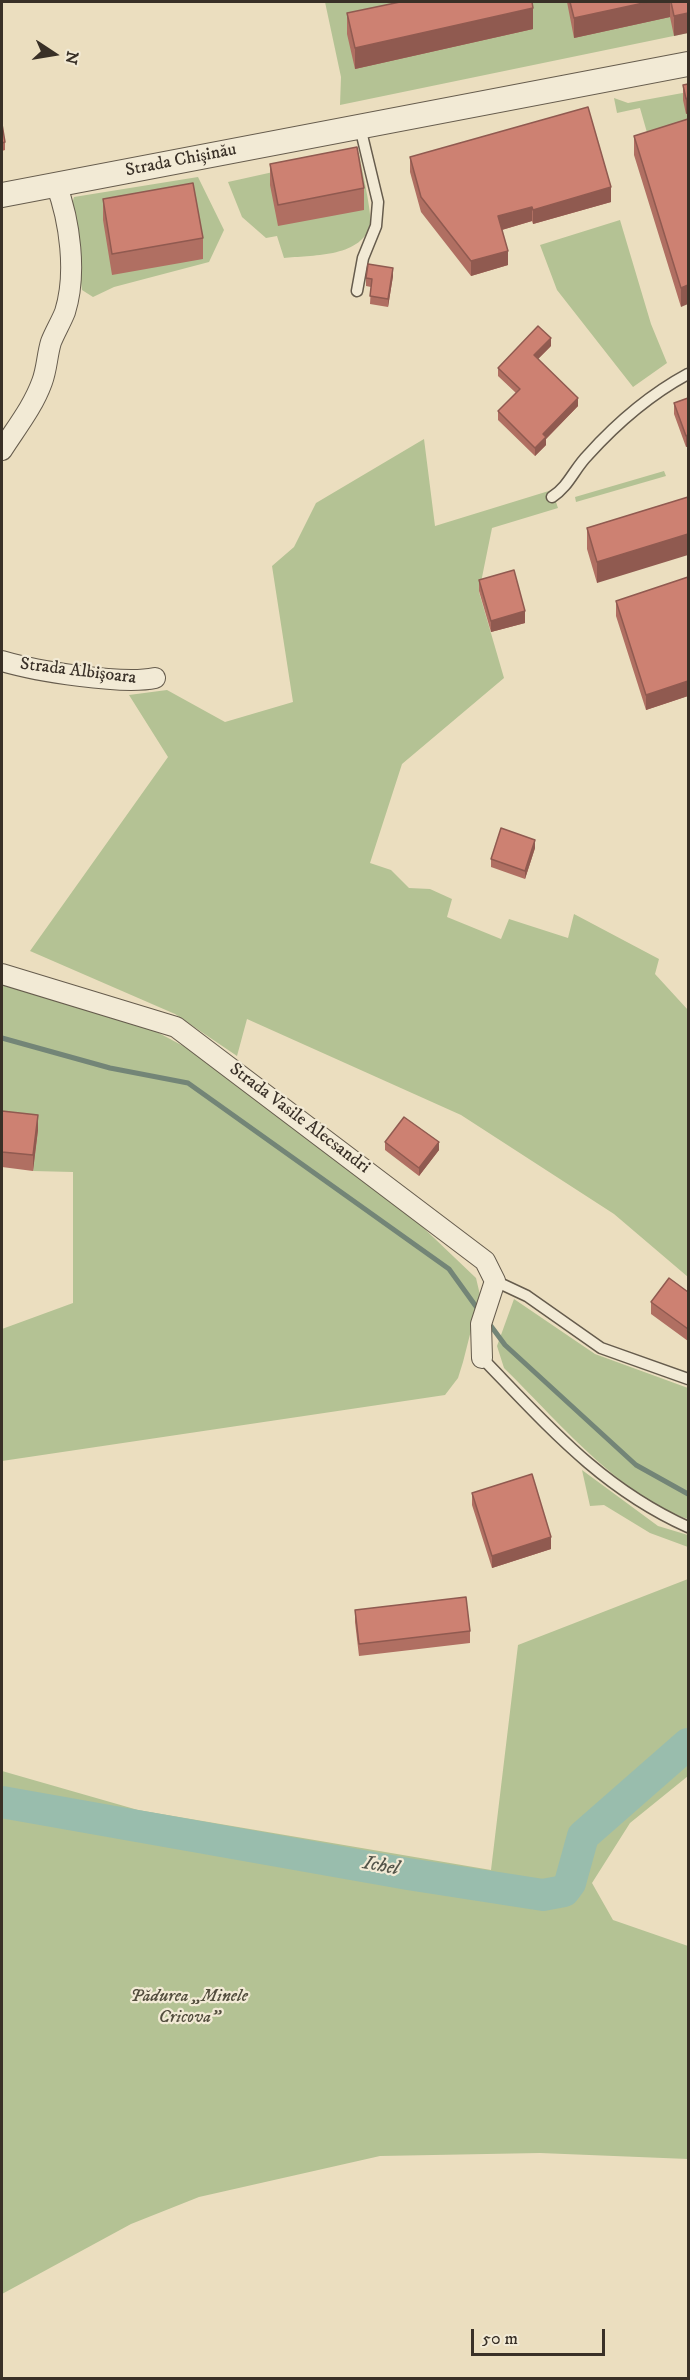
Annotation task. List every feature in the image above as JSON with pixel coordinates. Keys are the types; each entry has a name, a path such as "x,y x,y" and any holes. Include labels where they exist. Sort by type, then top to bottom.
{"street":[{"name":"Strada Chișinău","path":"2,195 688,64"},
{"path":"2,450 37,396 51,344 65,312 69,290 69,244 56,184"},
{"name":"Strada Albișoara","path":"2,661 26,668 128,680 155,678"},
{"name":"Strada Vasile Alecsandri","path":"2,974 176,1027 485,1261 495,1281"},
{"path":"482,1358 481,1324 495,1281"}],"lane":[{"path":"357,291 363,258 376,226 378,202 360,127"},
{"path":"552,497 564,489 586,457 627,417 688,374"},
{"path":"495,1281 528,1296 601,1348 688,1379"},
{"path":"482,1358 591,1468 657,1513 688,1527"}],"green space":[{"path":"325,2 688,2 688,33 340,105 341,77"},
{"path":"688,92 688,138 652,150 640,108 617,113 614,98 628,103"},
{"path":"359,153 370,226 356,244 333,253 284,258 277,236 266,238 242,217 228,182"},
{"path":"198,177 224,230 209,262 114,287 93,297 82,290 71,208 74,197"},
{"path":"620,220 651,324 667,363 633,387 557,290 540,245"},
{"path":"424,439 435,526 552,490 558,508 492,528 479,592 504,678 402,764 370,863 391,870 409,888 430,889 452,899 447,917 501,939 509,919 568,938 574,914 659,959 655,974 688,1010 688,1277 614,1214 461,1115 247,1019 237,1056 175,1014 30,951 168,757 129,695 167,690 225,722 293,702 272,566 294,547 316,503"},
{"path":"664,471 666,476 576,502 575,497"},
{"path":"2,986 13,986 155,1031 204,1057 411,1216 476,1278 480,1295 458,1378 445,1395 2,1461 2,1329 73,1303 73,1172 33,1171 38,1130 2,1126"},
{"path":"514,1299 595,1354 688,1388 688,1519 663,1508 614,1475 567,1432 504,1368 497,1346"},
{"path":"582,1470 658,1526 688,1535 688,1547 650,1533 604,1505 590,1506"},
{"name":"Pădurea „Minele Cricova”","path":"688,1579 688,1776 630,1823 592,1883 613,1920 688,1946 688,2159 540,2153 380,2156 199,2197 131,2224 2,2294 2,1771 138,1810 491,1870 518,1645"}],"building":[{"path":"400,2 532,2 533,8 355,48 347,13"},
{"path":"570,2 648,2 574,18"},
{"path":"671,2 688,2 688,13 674,16"},
{"path":"688,84 688,98 686,99 683,85"},
{"path":"588,107 611,187 533,210 532,207 498,216 508,251 471,261 421,197 410,157"},
{"path":"688,119 688,285 681,288 634,136"},
{"path":"2,124 5,142 2,143"},
{"path":"357,147 364,188 278,205 270,164"},
{"path":"193,183 203,238 112,254 103,199"},
{"path":"368,264 393,268 388,299 370,296 372,279 366,278"},
{"path":"538,326 551,338 534,355 578,398 543,434 546,437 535,448 498,411 520,389 498,368"},
{"path":"688,398 688,435 686,436 674,403"},
{"path":"688,497 688,534 597,562 587,528"},
{"path":"514,570 525,611 491,621 479,580"},
{"path":"688,577 688,681 646,695 616,601"},
{"path":"501,828 535,840 525,871 491,859"},
{"path":"2,1111 38,1115 33,1155 2,1152"},
{"path":"404,1117 439,1142 419,1168 385,1142"},
{"path":"669,1278 688,1292 688,1329 651,1302"},
{"path":"532,1474 551,1537 492,1556 472,1493"},
{"path":"466,1597 470,1631 359,1644 355,1610"}],"waterway":[{"path":"2,1038 110,1068 188,1083 449,1269 480,1312"},
{"path":"488,1322 505,1345 636,1465 688,1494"},
{"name":"Ichel","path":"2,1802 408,1874 543,1895 564,1891 570,1883 583,1836 688,1744"}]}
